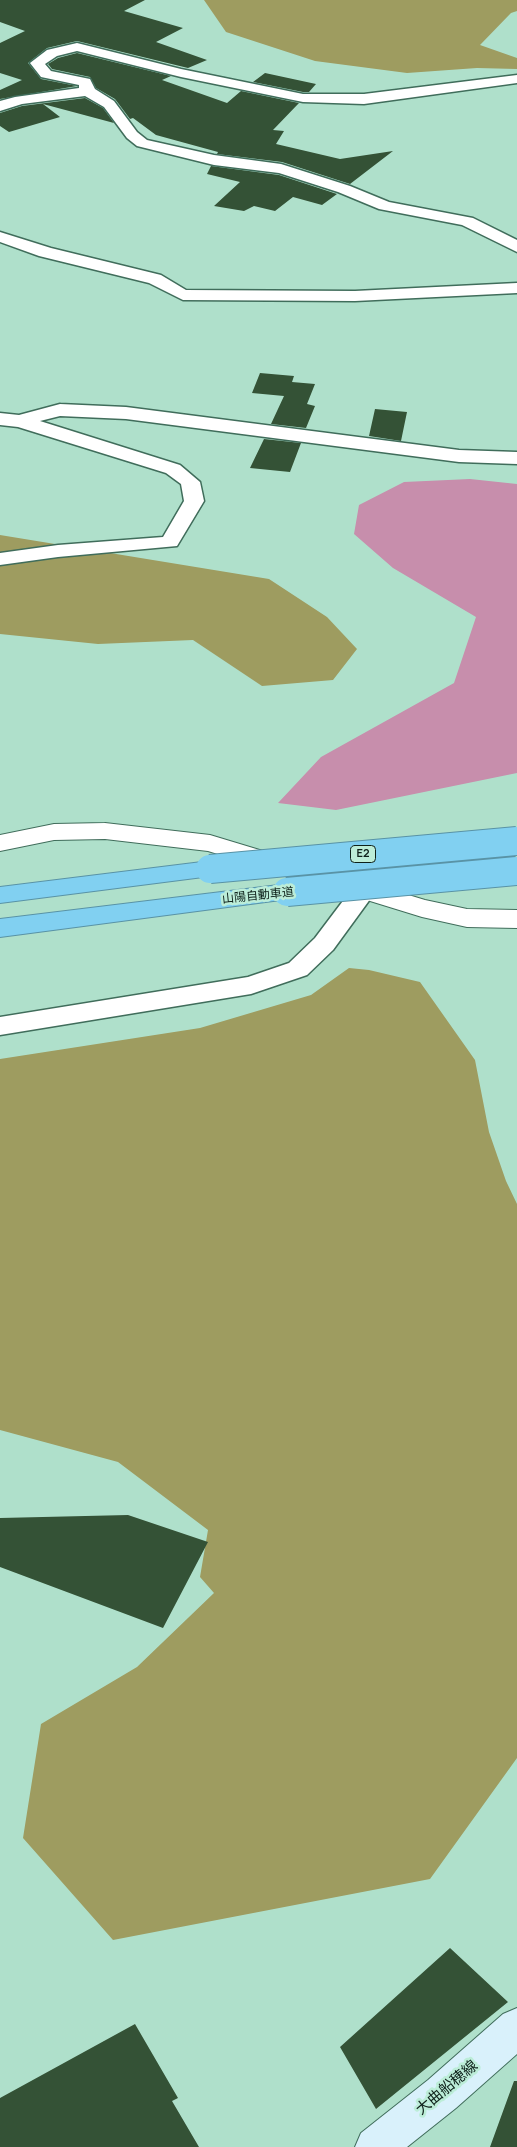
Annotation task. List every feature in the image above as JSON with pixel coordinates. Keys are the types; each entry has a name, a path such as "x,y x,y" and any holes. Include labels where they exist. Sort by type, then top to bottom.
{"highway":[{"name":"E2","path":"0,895 324,857 517,841"},
{"name":"山陽自動車道","path":"0,928 287,892 517,871"}],"main road":[{"name":"大曲船穂線","path":"375,2147 442,2094 517,2028"}],"street":[{"path":"88,91 85,82 46,74 37,64 52,53 78,46 181,73 302,98 364,99 517,79"},
{"path":"0,106 20,100 88,91 109,104 132,135 142,143 214,160 281,169 344,189 385,206 467,221 517,247"},
{"path":"0,94 20,100"},
{"path":"0,236 45,252 155,278 183,295 355,296 517,288"},
{"path":"9,420 60,410 126,413 459,456 517,458"},
{"path":"0,413 9,420 173,469 190,482 194,501 170,542 58,551 0,560"},
{"path":"0,843 54,832 96,831 210,842 364,891 467,918 517,919"},
{"path":"0,1026 251,985 298,969 324,944 364,891"}],"shaded area":[{"path":"204,0 517,0 517,11 511,13 480,45 517,58 517,69 477,68 407,73 315,61 226,32"},
{"path":"470,479 517,484 517,773 336,810 278,803 321,757 454,683 476,617 393,568 354,534 359,505 404,482"},
{"path":"0,535 269,579 327,617 357,649 333,680 262,686 193,640 98,644 0,634"},
{"path":"349,968 369,970 420,982 475,1060 489,1132 506,1181 517,1204 517,1758 430,1879 113,1940 23,1838 41,1724 137,1667 214,1593 200,1577 208,1530 118,1462 0,1430 0,1059 200,1028 311,995"}],"building":[{"path":"0,0 145,0 124,11 183,28 156,42 207,60 188,68 77,41 47,48 28,63 41,79 77,86 0,99 0,90 22,80 0,73 0,43 25,31 0,22"},
{"path":"77,53 171,76 162,80 227,103 241,91 299,103 273,130 284,131 276,144 340,159 393,151 350,184 282,162 217,154 218,152 156,135 133,118 130,119 115,99 96,88 90,77 52,69 48,64 58,58"},
{"path":"265,73 316,84 309,92 303,92 253,82"},
{"path":"85,98 103,108 114,123 43,104 60,117 9,132 0,126 0,113 22,106"},
{"path":"211,166 279,175 337,194 322,205 293,197 275,211 254,206 244,211 214,206 240,182 207,174"},
{"path":"260,373 294,376 292,382 315,384 307,404 315,406 306,428 271,424 284,396 252,393"},
{"path":"375,409 407,412 401,441 369,436"},
{"path":"264,439 301,443 290,472 250,468"},
{"path":"128,1515 208,1542 163,1628 0,1567 0,1518"},
{"path":"450,1948 508,2002 376,2109 340,2047"},
{"path":"135,2024 178,2098 172,2101 199,2147 0,2147 0,2098"},
{"path":"514,2081 517,2081 517,2147 490,2147"}]}
